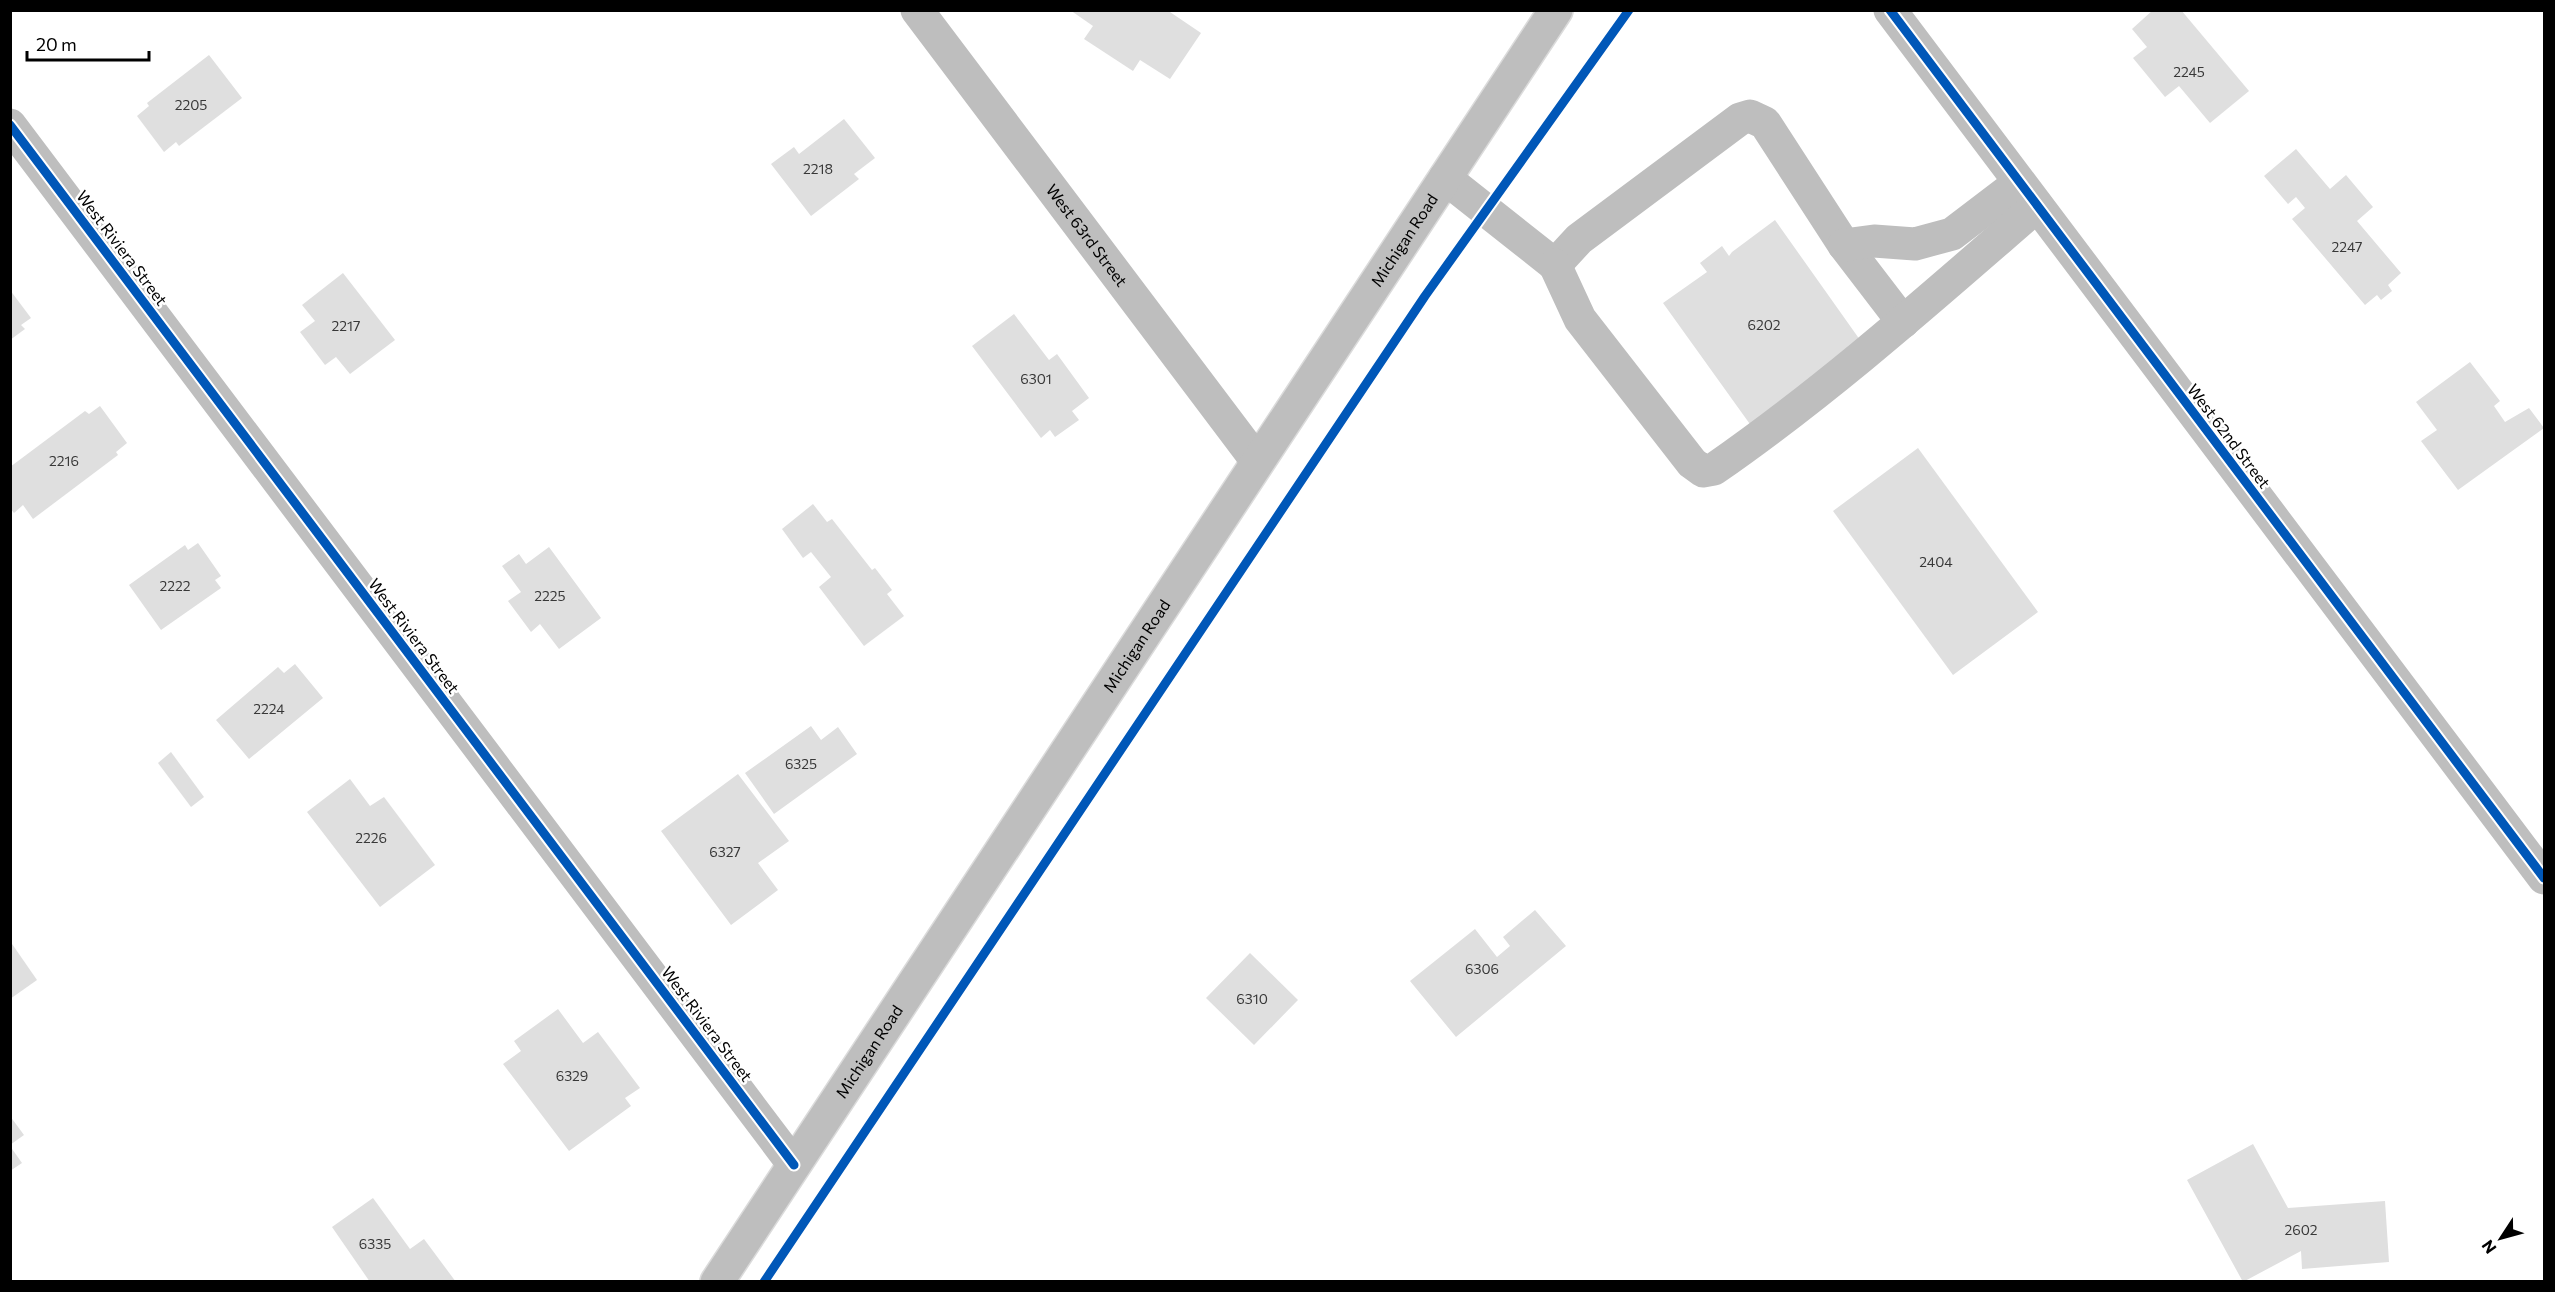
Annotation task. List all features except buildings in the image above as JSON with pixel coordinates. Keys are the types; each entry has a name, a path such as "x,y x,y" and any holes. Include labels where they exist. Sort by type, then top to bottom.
{"street":[{"name":"West 63rd Street","path":"917,10 1257,461"},
{"name":"Michigan Road","path":"717,1281 1556,10"},
{"name":"West 62nd Street","path":"1890,10 2544,878"},
{"path":"1555,265 1579,239 1740,119 1750,116 1765,123 1844,245 1903,322"},
{"name":"West Riviera Street","path":"10,125 794,1165"},
{"path":"1445,178 1555,265 1580,319 1692,463 1702,471 1714,469 1772,428 1903,322 2028,194"},
{"path":"1844,245 1874,241 1915,244 1952,234 2028,194"}],"cycle path":[{"path":"764,1282 1425,296 1629,10"},
{"path":"1890,10 2544,878"},
{"path":"10,125 794,1165"}]}
